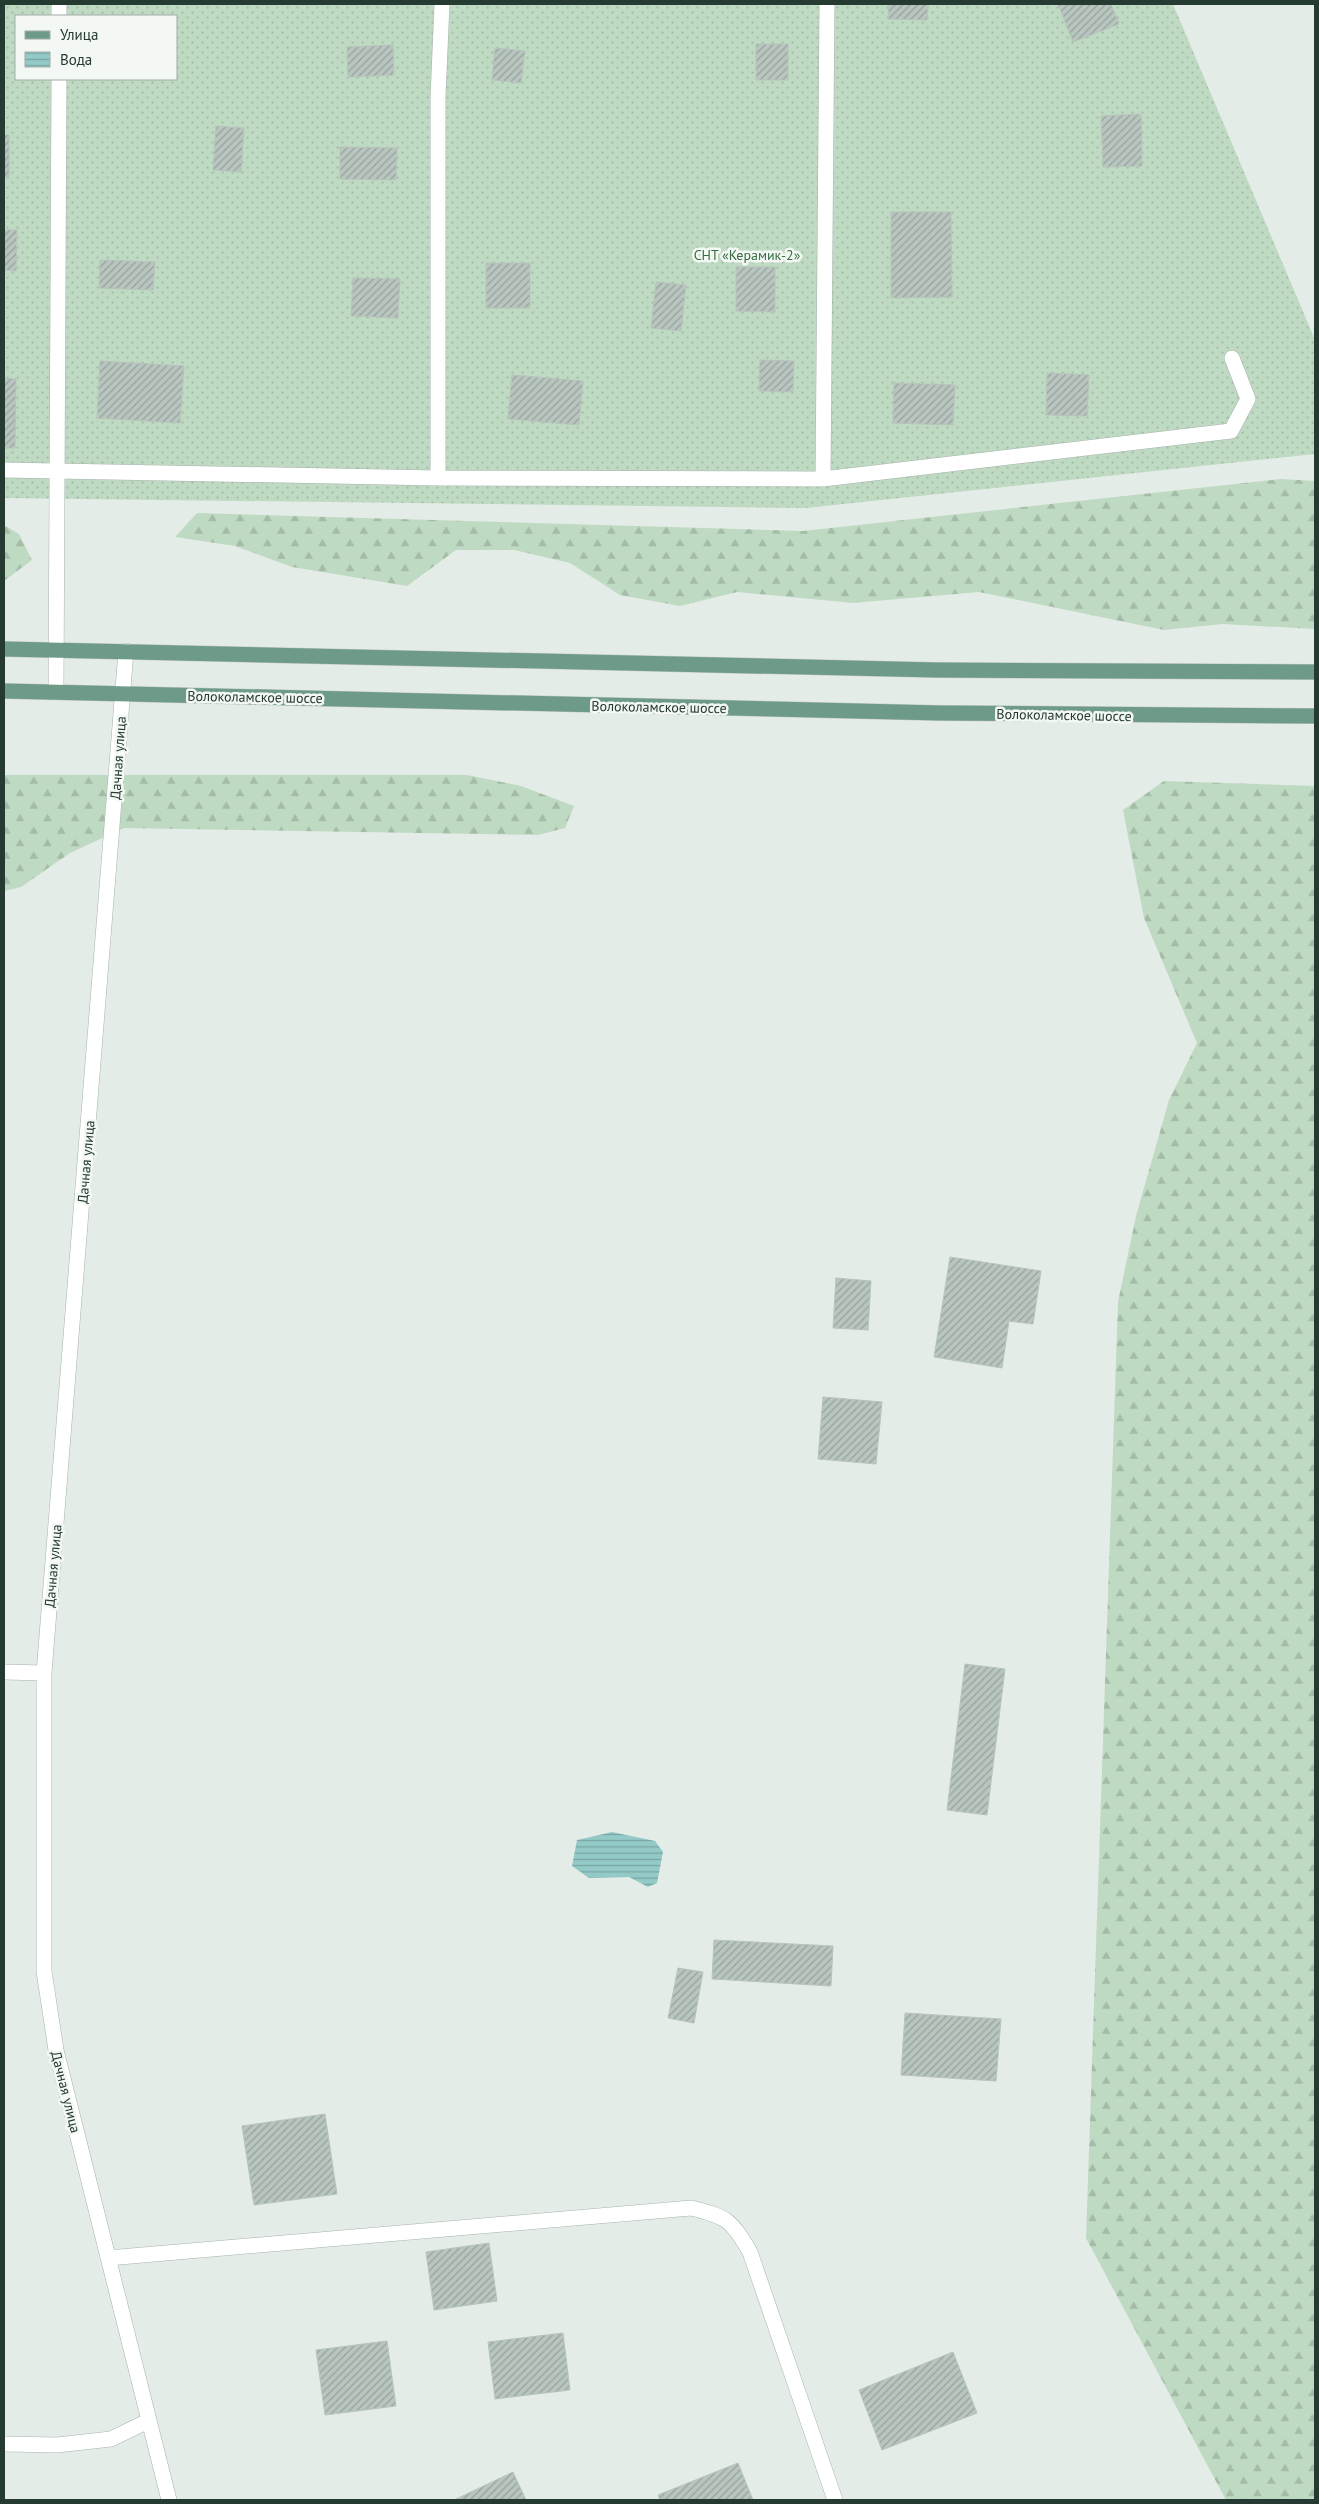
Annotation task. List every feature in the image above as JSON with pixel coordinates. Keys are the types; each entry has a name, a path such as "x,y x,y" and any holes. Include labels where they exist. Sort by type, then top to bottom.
{"main road":[{"path":"4,649 936,670 1315,672"},
{"name":"Волоколамское шоссе","path":"4,691 940,713 1315,716"}],"street":[{"path":"438,478 438,97 442,4"},
{"path":"823,479 828,4"},
{"path":"56,692 58,80"},
{"path":"4,470 438,478 823,479 1231,431 1248,399 1232,358"},
{"name":"Дачная улица","path":"126,651 44,1673 44,1971 56,2050 169,2500"},
{"path":"4,1672 44,1673"},
{"path":"108,2258 691,2208 719,2215 736,2229 750,2252 835,2500"},
{"path":"4,2444 57,2445 111,2439 148,2421"}],"green space":[{"name":"СНТ «Керамик-2»","path":"4,4 1173,4 1315,340 1315,454 806,508 4,498"},
{"path":"1281,479 1315,481 1315,629 1222,624 1164,630 979,592 853,603 737,592 680,606 620,595 570,563 514,550 456,550 407,586 292,567 235,546 175,537 197,513 803,531"},
{"path":"4,525 19,534 32,560 4,581"},
{"path":"4,775 467,775 521,786 574,806 565,828 538,835 124,828 70,853 21,887 4,891"},
{"path":"1164,781 1315,786 1315,2500 1226,2500 1086,2238 1118,1302 1136,1216 1169,1100 1197,1043 1144,918 1123,810"}],"water":[{"path":"612,1832 655,1841 663,1852 657,1883 648,1887 629,1877 589,1878 572,1866 577,1840"}],"building":[{"path":"889,4 928,4 927,20 888,19"},
{"path":"1058,4 1111,4 1119,24 1073,42"},
{"path":"756,44 788,44 788,80 756,80"},
{"path":"393,45 394,75 348,77 347,47"},
{"path":"495,48 525,51 521,83 492,80"},
{"path":"1141,114 1142,166 1103,167 1101,116"},
{"path":"216,126 244,128 241,172 213,170"},
{"path":"4,135 9,135 9,177 4,177"},
{"path":"340,147 397,148 396,180 340,179"},
{"path":"891,212 951,212 952,297 891,298"},
{"path":"4,230 17,230 16,271 4,270"},
{"path":"100,260 155,262 153,290 99,288"},
{"path":"486,263 530,263 530,308 486,308"},
{"path":"736,267 775,267 775,312 736,311"},
{"path":"353,278 400,279 398,318 351,316"},
{"path":"656,282 686,285 681,331 651,328"},
{"path":"760,360 794,361 793,392 759,391"},
{"path":"100,361 184,366 180,423 97,418"},
{"path":"1047,373 1089,375 1087,416 1046,415"},
{"path":"512,375 583,381 579,425 508,419"},
{"path":"4,378 16,379 15,448 4,448"},
{"path":"894,383 955,385 953,425 893,423"},
{"path":"950,1257 1041,1271 1033,1324 1009,1321 1002,1368 934,1357"},
{"path":"836,1278 871,1281 868,1330 833,1328"},
{"path":"823,1397 882,1402 876,1464 818,1459"},
{"path":"965,1664 1005,1669 987,1815 947,1810"},
{"path":"714,1940 833,1946 831,1986 712,1979"},
{"path":"678,1968 703,1972 694,2023 668,2018"},
{"path":"905,2013 1001,2019 996,2081 901,2075"},
{"path":"325,2114 337,2194 254,2205 242,2126"},
{"path":"489,2243 497,2301 434,2310 426,2252"},
{"path":"563,2333 570,2390 495,2399 488,2342"},
{"path":"387,2341 396,2406 325,2415 316,2350"},
{"path":"953,2352 977,2413 882,2450 859,2390"},
{"path":"738,2463 753,2500 660,2500 658,2495"},
{"path":"513,2472 526,2500 454,2500"}]}
